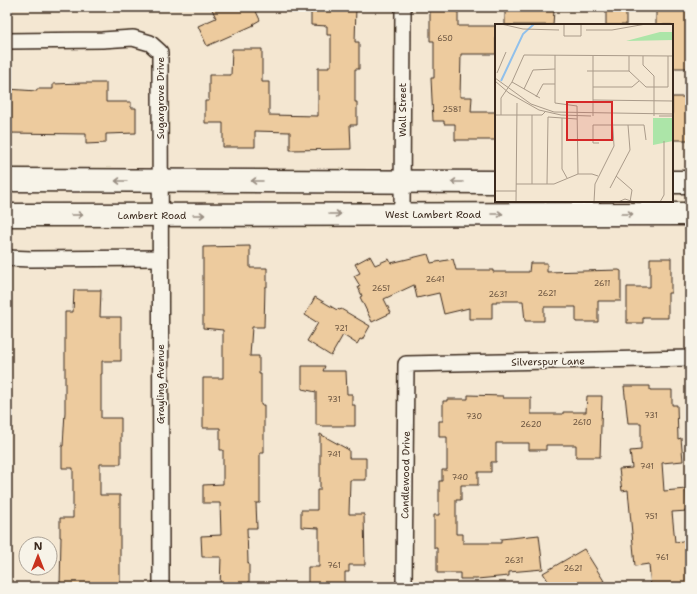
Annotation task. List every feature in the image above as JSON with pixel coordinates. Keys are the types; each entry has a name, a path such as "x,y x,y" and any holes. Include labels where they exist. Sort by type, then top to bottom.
{"main road":[{"path":"7,180 495,182"},
{"path":"673,182 690,182"},
{"name":"Lambert Road","path":"7,215 296,214"},
{"name":"West Lambert Road","path":"296,214 690,214"}],"street":[{"name":"Wall Street","path":"402,214 403,7"},
{"name":"Sugargrove Drive","path":"7,41 102,40 133,38 150,43 160,52 160,181"},
{"name":"Grayling Avenue","path":"160,181 161,587"},
{"path":"7,258 160,258"},
{"name":"Silverspur Lane","path":"406,364 690,358"},
{"name":"Candlewood Drive","path":"404,587 406,364"}],"building":[{"path":"211,7 254,7 260,20 253,24 254,25 207,46 198,26 216,18"},
{"path":"311,7 356,7 355,42 359,42 359,69 355,69 357,125 350,125 351,149 290,150 290,132 255,131 255,147 223,147 223,123 205,123 205,101 209,101 209,75 231,75 232,49 262,49 262,82 269,82 269,115 318,116 318,68 328,68 328,66 331,66 331,35 327,35 327,26 311,25"},
{"path":"505,9 554,10 553,24 505,24"},
{"path":"606,9 626,9 626,24 606,24"},
{"path":"663,9 690,9 690,68 673,68 673,24 656,24 656,11 663,11"},
{"path":"430,10 458,10 458,26 495,26 495,54 461,54 460,97 472,97 471,112 495,112 495,140 455,140 455,124 444,124 444,121 433,121 431,78 434,78 434,41 430,41"},
{"path":"106,83 106,102 131,102 131,108 136,108 136,133 106,134 106,143 86,144 86,134 7,133 7,89 37,91 37,89 53,89 53,84"},
{"path":"673,97 690,97 690,140 673,140"},
{"path":"250,246 250,268 267,268 264,327 252,327 250,356 259,356 259,374 261,374 261,405 264,405 264,453 260,453 260,503 256,503 257,528 247,528 249,587 220,587 221,557 202,557 201,536 221,535 220,503 203,503 203,485 223,484 223,450 220,450 220,428 203,428 203,378 223,378 223,330 203,328 203,247"},
{"path":"428,254 431,263 453,259 456,270 529,272 530,263 547,263 547,272 619,270 621,271 621,301 598,301 598,322 576,322 576,307 544,307 544,321 525,321 523,301 496,301 496,303 492,303 492,319 469,319 469,308 444,314 439,293 417,298 414,285 384,299 391,313 372,322 360,297 362,296 358,287 360,286 354,276 360,273 355,264 370,256 375,265 389,259 391,263"},
{"path":"650,258 671,258 671,293 668,293 668,318 643,318 643,323 627,323 627,287 650,287"},
{"path":"74,290 101,290 100,317 121,317 121,361 102,361 101,418 121,418 121,464 100,464 100,495 120,495 120,587 60,587 60,518 73,518 73,468 62,468 62,446 65,412 65,312 73,312"},
{"path":"315,297 337,310 341,309 370,326 362,340 360,339 357,344 343,335 331,356 307,341 318,323 305,315"},
{"path":"302,366 325,366 323,371 346,371 347,394 352,394 352,405 355,405 355,426 316,425 316,392 302,389"},
{"path":"624,386 650,386 650,390 672,390 672,405 677,405 678,439 681,438 683,461 662,463 664,491 686,489 688,511 672,512 675,542 690,540 690,587 651,587 649,564 635,566 628,490 622,491 619,469 632,468 630,451 641,450 641,423 628,423"},
{"path":"468,395 503,396 503,398 531,398 531,414 586,412 587,396 602,396 600,457 576,457 576,445 546,445 546,450 529,450 529,443 496,443 496,462 491,462 491,472 478,472 478,485 461,485 461,500 456,500 456,534 463,534 463,543 501,543 501,539 539,535 543,569 509,572 509,576 477,579 460,579 460,573 437,573 437,548 434,548 434,515 439,515 439,481 442,481 442,470 447,470 447,437 439,437 439,421 443,421 443,401 447,401 447,399 468,399"},
{"path":"320,434 349,450 349,458 366,458 366,480 350,480 349,514 364,514 365,565 349,565 349,572 345,572 345,587 308,587 308,567 319,567 319,528 301,527 301,510 317,510 317,490 320,490"},
{"path":"584,549 604,581 602,582 605,587 552,587 543,573"}]}
